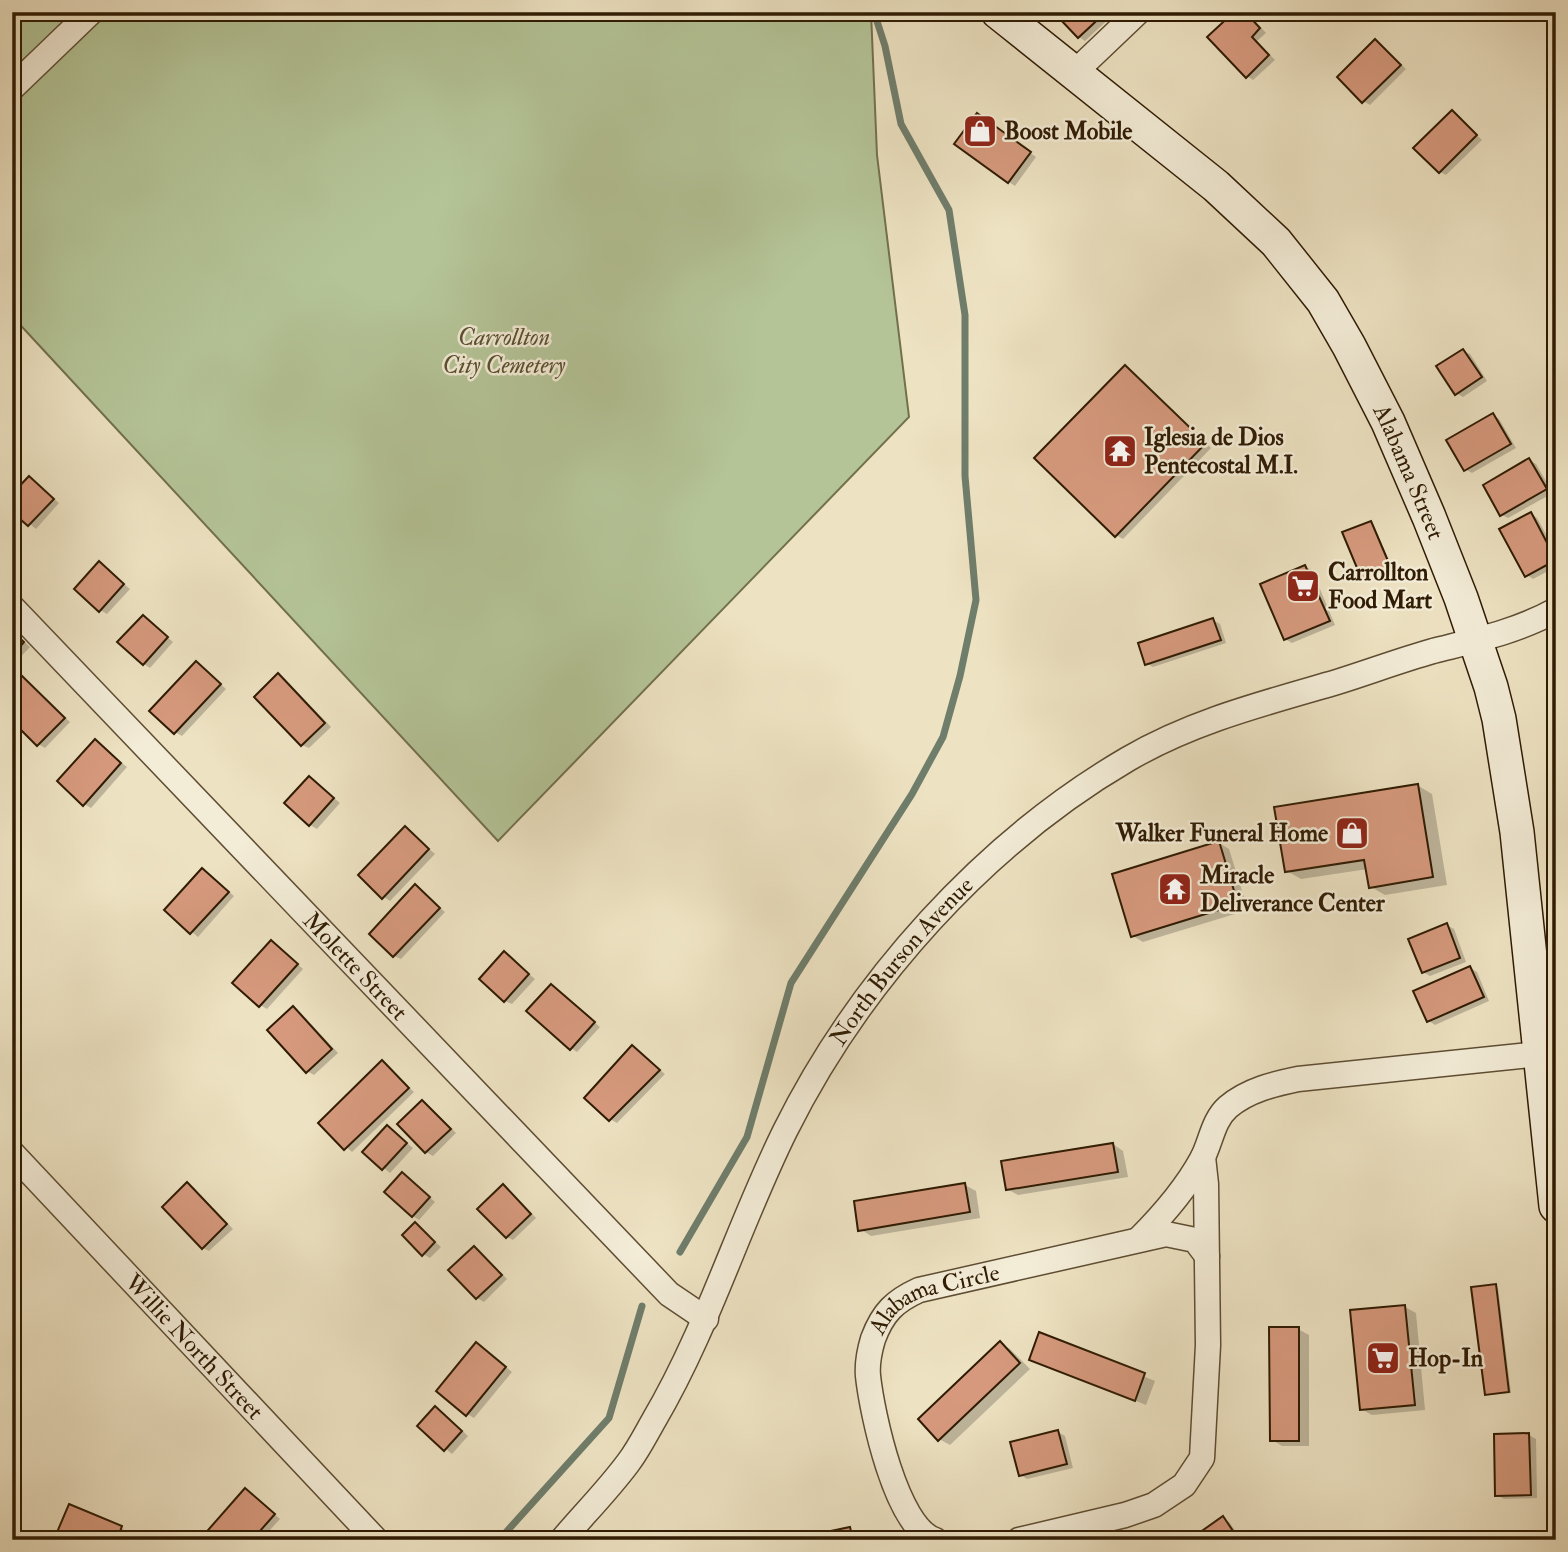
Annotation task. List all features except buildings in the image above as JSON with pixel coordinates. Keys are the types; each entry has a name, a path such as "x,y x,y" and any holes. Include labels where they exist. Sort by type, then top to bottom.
{"main road":[{"name":"Alabama Street","path":"998,12 1216,186 1257,223 1292,261 1323,301 1388,422 1429,517 1476,641 1491,687 1505,748 1517,832 1556,1206"}],"street":[{"path":"12,88 91,12"},
{"path":"1075,72 1138,12"},
{"name":"Molette Street","path":"12,607 669,1294 706,1319"},
{"name":"North Burson Avenue","path":"562,1540 629,1462 674,1385 706,1319 785,1130 823,1063 911,942 952,897 995,858 1083,788 1128,759 1181,732 1237,710 1431,652 1509,632 1556,611"},
{"path":"1139,1239 1178,1197 1203,1157 1216,1123 1228,1107 1263,1087 1298,1079 1539,1054"},
{"name":"Willie North Street","path":"12,1153 360,1534"},
{"path":"1019,1540 1125,1515 1154,1505 1184,1485 1202,1458 1208,1345 1206,1184 1203,1157"},
{"name":"Alabama Circle","path":"935,1540 929,1538 908,1515 896,1490 876,1416 868,1373 873,1340 884,1316 897,1300 919,1290 1166,1234 1195,1240 1207,1256"}],"green space":[{"name":"Carrollton City Cemetery","path":"12,12 871,12 877,155 909,417 498,841 12,316"}],"waterway":[{"path":"680,1252 747,1137 791,983 912,794 943,737 960,676 976,600 965,476 965,315 949,210 901,124 885,46 874,12"},
{"path":"499,1540 609,1418 642,1306"}],"place":[{"name":"Boost Mobile","path":"980,131"},
{"name":"Iglesia de Dios Pentecostal M.I.","path":"1120,451"},
{"name":"Carrollton Food Mart","path":"1303,586"},
{"name":"Walker Funeral Home","path":"1352,833"},
{"name":"Miracle Deliverance Center","path":"1175,889"},
{"name":"Hop-In","path":"1383,1358"}]}
